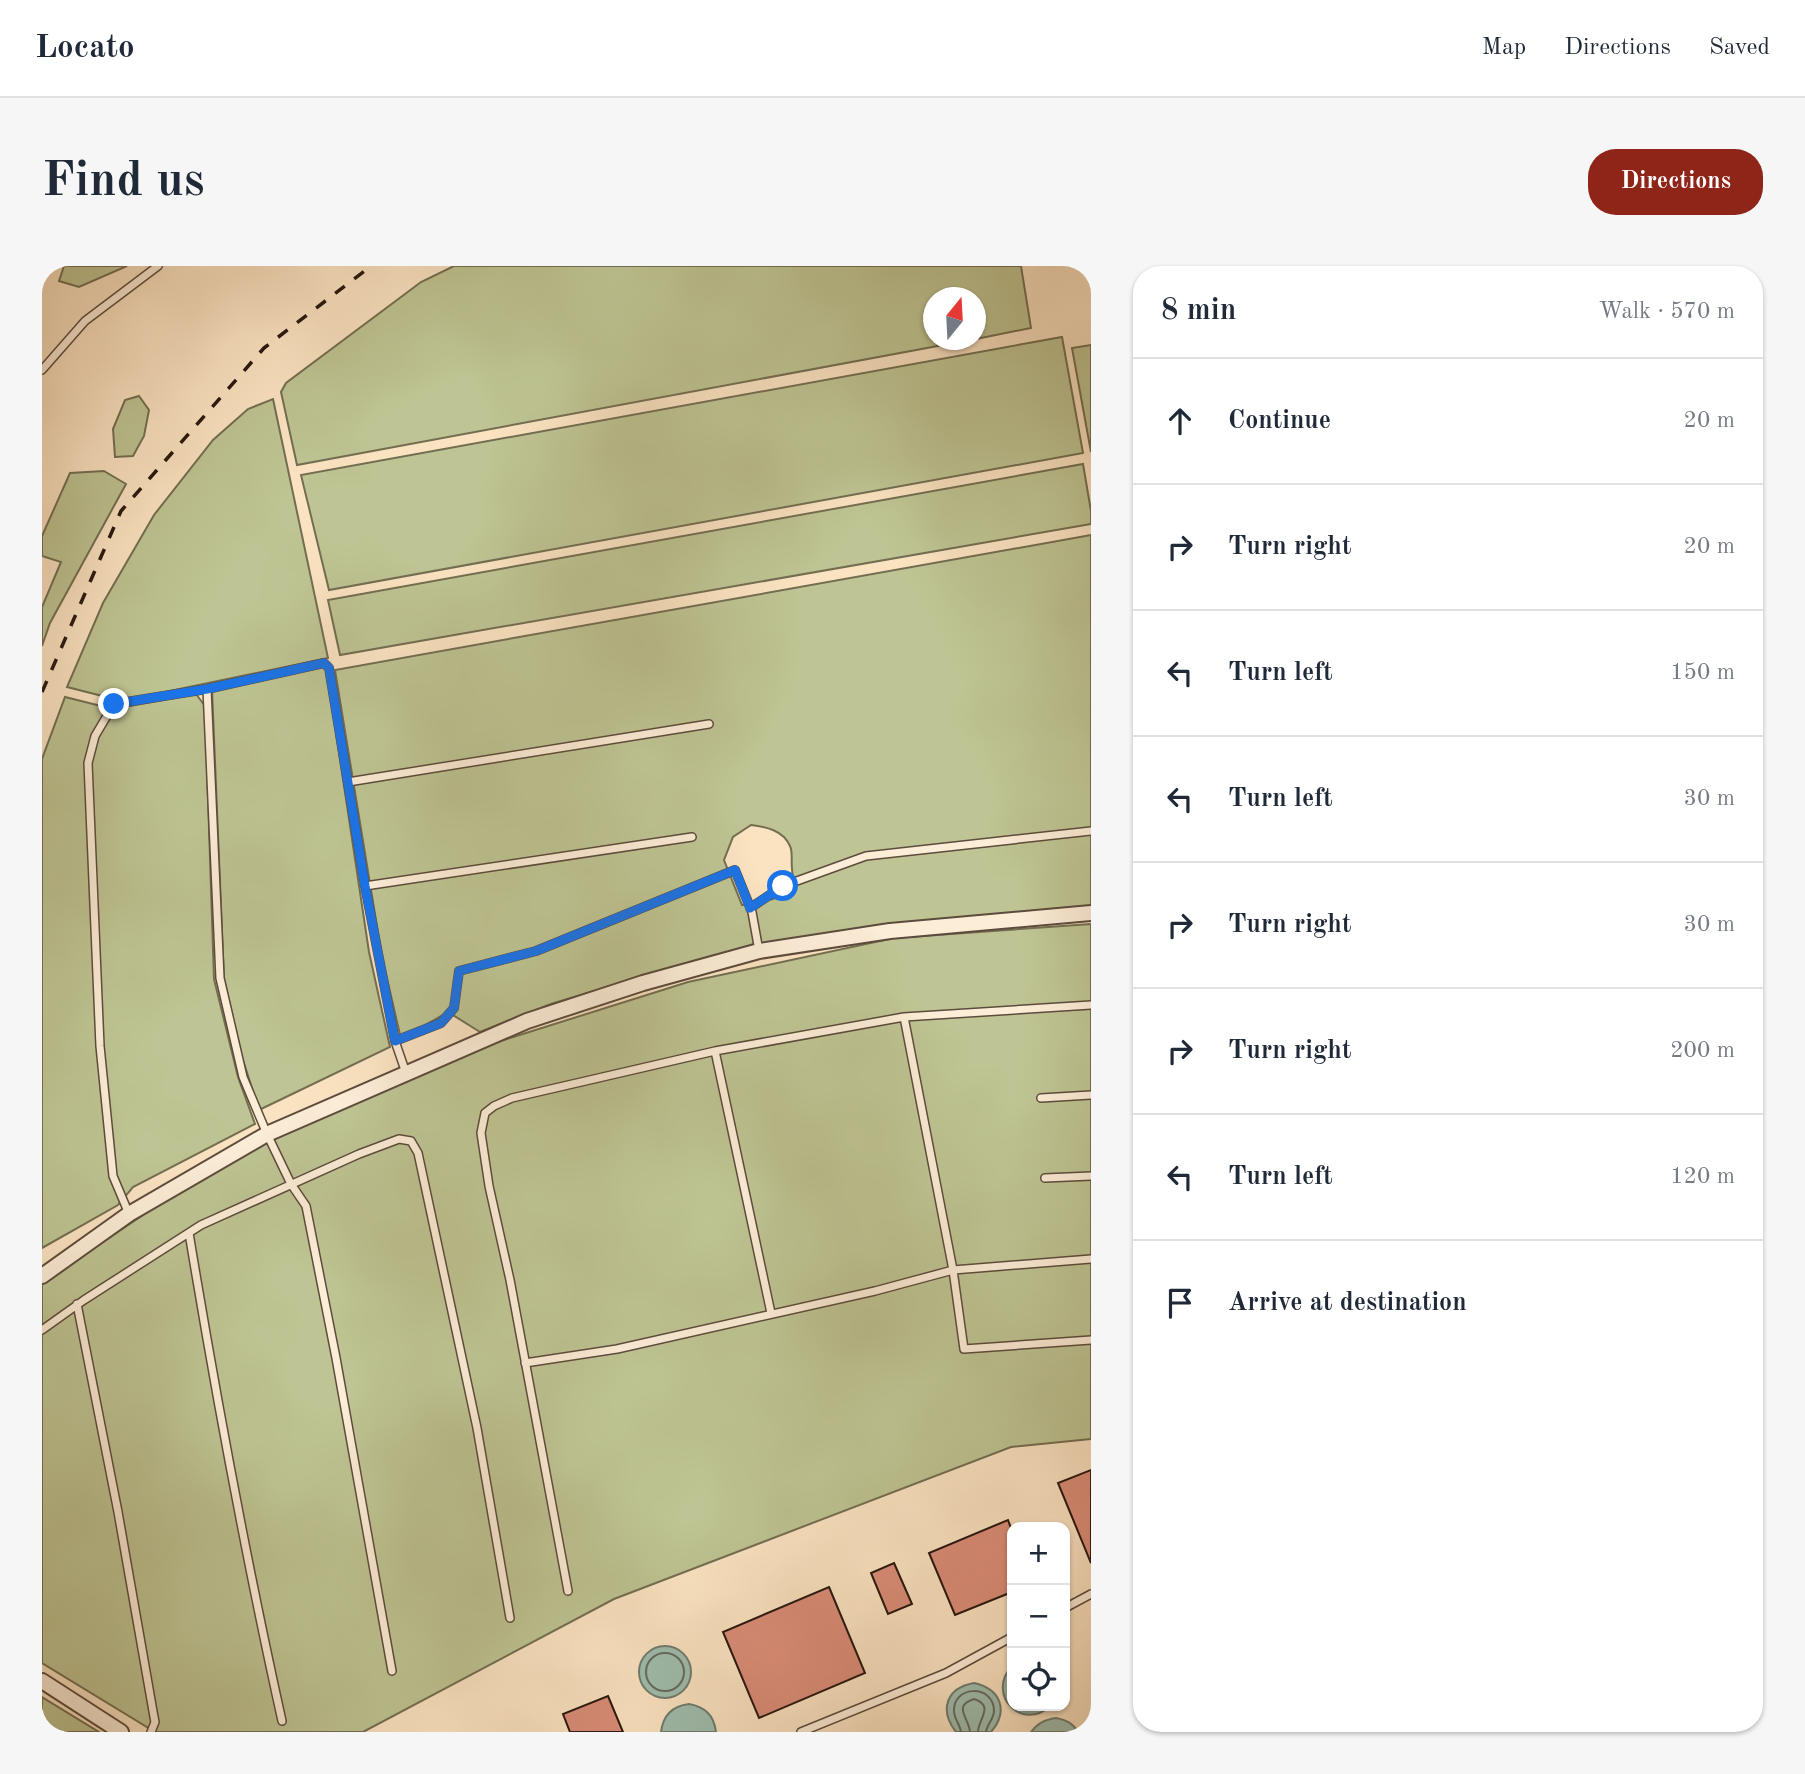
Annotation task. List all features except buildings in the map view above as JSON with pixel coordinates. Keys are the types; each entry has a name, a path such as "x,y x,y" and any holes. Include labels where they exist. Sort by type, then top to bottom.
{"street":[{"path":"42,1276 128,1214 267,1134 527,1021 643,983 759,951 890,931 1091,914"},
{"path":"42,1681 121,1732"}],"lane":[{"path":"42,370 85,321 158,266"},
{"path":"128,1214 113,1176 100,1046 88,763 95,736 114,704 207,689 324,663 329,668 365,886 395,1041 405,1073"},
{"path":"207,689 220,978 243,1077 291,1184 306,1206 392,1671"},
{"path":"348,782 709,724"},
{"path":"750,908 783,886 866,856 1091,831"},
{"path":"365,886 692,836"},
{"path":"395,1041 441,1023 454,1008 459,971 536,951 735,870 750,908 759,951"},
{"path":"568,1591 510,1280 489,1186 481,1133 485,1113 512,1098 715,1051 904,1017 1091,1005"},
{"path":"904,1017 953,1270 964,1349 1091,1340"},
{"path":"715,1051 771,1313"},
{"path":"1041,1098 1091,1095"},
{"path":"42,1330 77,1304 201,1225 359,1154 399,1139 411,1140 418,1153 477,1428 510,1618"},
{"path":"1045,1178 1091,1176"},
{"path":"189,1233 257,1610 282,1721"},
{"path":"525,1363 617,1349 875,1291 953,1270 1091,1259"},
{"path":"77,1304 155,1722 151,1732"},
{"path":"1070,1605 1091,1594"},
{"path":"801,1732 946,1673 1007,1640"}],"green space":[{"path":"64,266 127,266 79,287 59,281"},
{"path":"454,266 1021,266 1031,328 986,337 986,287 923,287 923,349 297,465 281,392 286,383 421,282"},
{"path":"1062,337 1083,453 329,590 301,475"},
{"path":"1091,345 1091,452 1072,348"},
{"path":"139,396 149,410 144,436 133,456 115,457 113,429 125,400"},
{"path":"273,399 328,658 122,701 67,687 103,603 154,515 213,440 248,409"},
{"path":"1083,464 1091,524 340,655 328,600"},
{"path":"104,471 126,484 50,623 42,646 42,607 61,562 42,556 42,536 70,473"},
{"path":"1091,535 1091,908 945,921 647,975 551,1004 480,1032 448,1012 401,1039 382,957 335,670","holes":["751,825 774,830 787,841 791,851 793,882 790,892 773,899 742,905 724,860 733,837"]},
{"path":"326,666 369,952 390,1047 259,1110 242,1057 224,979 212,689"},
{"path":"196,694 205,706 214,979 238,1077 255,1124 133,1187 118,1205 42,1248 42,759 65,697 113,709"},
{"path":"1091,924 1091,1439 1011,1447 614,1599 363,1732 155,1732 42,1663 42,1283 149,1211 259,1145 472,1050 688,982 894,938"},
{"path":"42,1697 99,1732 42,1732"}],"water":[{"path":"665,1646 675,1648 683,1654 689,1662 689,1682 683,1690 675,1696 665,1698 655,1696 647,1690 641,1682 639,1672 641,1662 647,1654 655,1648"},
{"path":"1007,1674 1007,1701 1003,1688"},
{"path":"974,1683 991,1690 996,1696 1001,1709 1000,1716 991,1732 956,1732 948,1716 948,1701 957,1690"},
{"path":"689,1704 708,1713 716,1732 661,1732 670,1712"},
{"path":"1017,1711 1043,1711 1029,1715"},
{"path":"1056,1718 1069,1722 1078,1732 1031,1732 1042,1722"}],"railway":[{"path":"42,692 121,511 264,348 371,266"}],"route":[{"path":"114,704 207,689 324,663 329,668 365,886 395,1041 441,1023 454,1008 459,971 536,951 735,870 750,908 783,886"}]}
